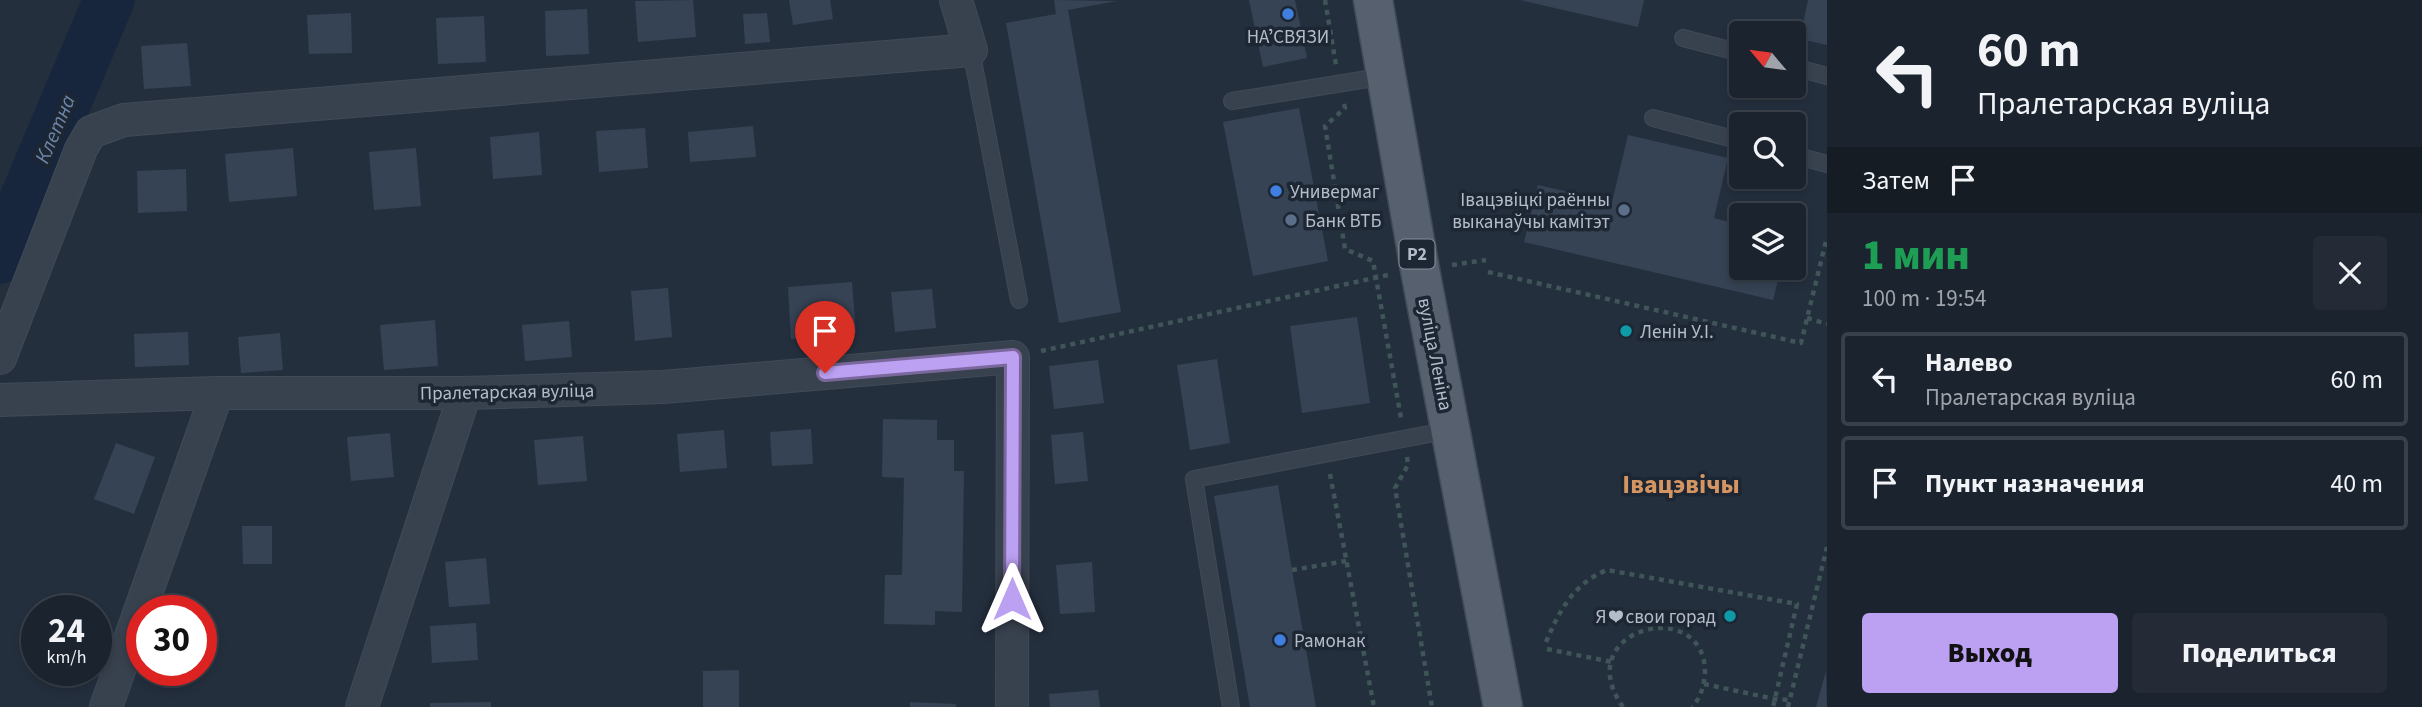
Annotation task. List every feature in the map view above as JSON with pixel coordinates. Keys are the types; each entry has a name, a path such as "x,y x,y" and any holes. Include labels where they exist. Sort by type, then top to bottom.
{"main road":[{"name":"вуліца Леніна","path":"1373,0 1503,707"}],"street":[{"path":"0,358 81,149 91,132 124,120 971,50 956,0"},
{"path":"1012,707 1013,357"},
{"name":"Пралетарская вуліца","path":"0,400 217,393 465,393 663,387 1013,357"},
{"path":"106,707 217,393"},
{"path":"362,707 465,393"}],"lane":[{"path":"1683,38 1729,50"},
{"path":"971,50 1019,300"},
{"path":"1806,70 1827,76"},
{"path":"1231,101 1386,76"},
{"path":"1653,118 1729,138"},
{"path":"1806,158 1827,164"},
{"path":"1231,707 1194,480 1450,430"}],"path":[{"path":"1325,0 1345,108 1325,126 1345,249 1373,261 1408,465 1395,488 1432,707"},
{"path":"1488,272 1801,343 1827,237"},
{"path":"1013,357 1375,277"},
{"path":"1807,318 1827,324"},
{"path":"1326,454 1374,707"},
{"path":"1788,707 1827,547"},
{"path":"1292,570 1346,561"},
{"path":"1546,642 1573,592 1591,576 1606,570 1797,604 1773,707"},
{"path":"1623,707 1614,694 1609,674 1612,662 1626,639 1643,629 1663,626 1682,632 1697,646 1705,664 1704,684 1692,707"},
{"path":"1547,649 1612,662"},
{"path":"1704,684 1774,699 1790,699"}],"building":[{"path":"693,0 696,37 638,42 635,1"},
{"path":"789,0 830,0 833,19 793,25"},
{"path":"1054,0 1117,1 1068,10 1121,312 1059,323 1006,23 1056,14"},
{"path":"1249,0 1295,0 1307,58 1263,67"},
{"path":"1520,0 1644,0 1638,27"},
{"path":"1808,0 1827,0 1827,45 1806,40 1806,21 1804,21"},
{"path":"587,9 589,54 546,56 545,11"},
{"path":"351,13 352,53 309,54 307,15"},
{"path":"767,13 770,42 745,44 743,14"},
{"path":"484,16 486,62 438,64 436,18"},
{"path":"187,43 191,86 144,89 141,46"},
{"name":"Универмаг","path":"1299,108 1328,261 1253,276 1223,122"},
{"path":"753,126 756,157 690,162 688,132"},
{"path":"645,128 648,168 599,172 596,131"},
{"path":"539,132 542,175 493,179 490,137"},
{"name":"Івацэвіцкі раённы выканаўчы камітэт","path":"1628,135 1728,158 1714,218 1729,222 1729,280 1778,280 1773,300 1524,242 1538,185 1612,202"},
{"path":"293,148 297,196 229,202 225,154"},
{"path":"416,148 421,206 374,210 369,152"},
{"path":"186,169 187,211 138,213 137,171"},
{"path":"852,282 856,333 791,339 788,287"},
{"path":"668,288 672,337 635,341 631,291"},
{"path":"932,289 936,328 895,332 891,292"},
{"path":"1357,317 1370,403 1302,413 1290,326"},
{"path":"435,320 438,366 384,370 380,325"},
{"path":"569,321 572,357 525,361 522,325"},
{"path":"188,332 189,365 135,367 134,334"},
{"path":"280,333 283,370 241,373 238,337"},
{"path":"1217,359 1230,443 1190,450 1177,365"},
{"path":"1098,360 1104,403 1054,409 1049,366"},
{"path":"883,419 937,420 937,440 954,440 954,471 964,471 962,612 935,611 935,625 884,624 885,575 902,575 904,478 882,477"},
{"path":"811,429 813,464 772,466 770,432"},
{"path":"724,430 727,468 680,472 677,434"},
{"path":"1083,432 1088,481 1055,484 1051,435"},
{"path":"390,433 394,477 351,481 347,437"},
{"path":"583,436 587,481 538,485 534,440"},
{"path":"116,443 155,457 134,514 94,499"},
{"path":"1278,485 1316,707 1250,707 1214,496"},
{"path":"242,526 272,526 272,564 243,564"},
{"path":"486,558 490,604 449,607 445,562"},
{"path":"1092,562 1095,612 1060,614 1056,565"},
{"path":"476,623 478,660 432,663 430,626"},
{"path":"739,670 739,707 703,707 703,671"},
{"path":"1826,671 1827,707 1816,707"},
{"path":"1098,690 1100,707 1050,707 1049,694"},
{"path":"491,702 491,707 430,707 430,703"},
{"path":"910,702 956,704 956,707 910,707"}],"waterway":[{"name":"Клетна","path":"0,258 109,0"}],"place":[{"name":"НАʼСВЯЗИ","path":"1288,14"},
{"name":"Универмаг","path":"1276,191"},
{"name":"Івацэвіцкі раённы выканаўчы камітэт","path":"1624,210"},
{"name":"Банк ВТБ","path":"1291,220"},
{"name":"Ленін У.І.","path":"1626,331"},
{"name":"Я ❤ свои горад","path":"1730,616"},
{"name":"Рамонак","path":"1280,640"}],"district":[{"name":"Івацэвічы","path":"1681,484"}],"route":[{"path":"825,373 1013,357 1012,599"}]}
